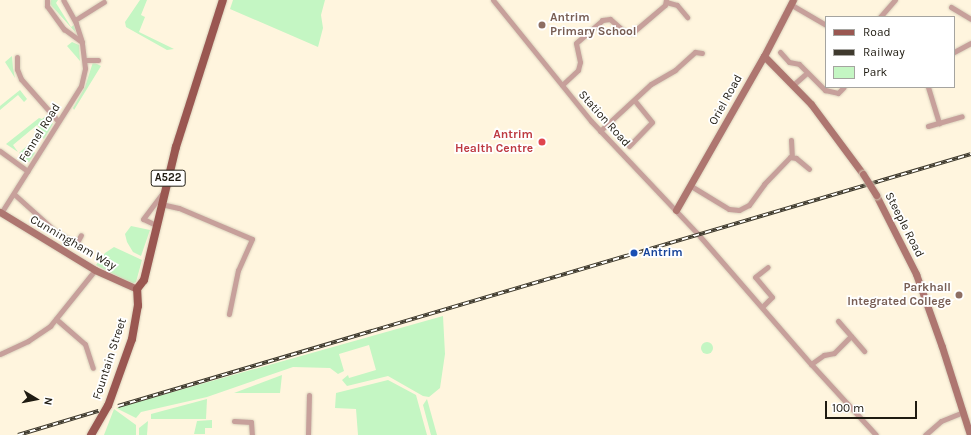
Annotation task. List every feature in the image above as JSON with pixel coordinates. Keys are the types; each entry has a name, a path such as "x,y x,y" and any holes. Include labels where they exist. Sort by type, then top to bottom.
{"main road":[{"name":"Fountain Street","path":"94,433 117,384 133,334 137,318 138,289 144,280 161,204 200,66 223,0"}],"street":[{"path":"47,0 49,9 66,31 82,42"},
{"name":"Fennel Road","path":"1,212 14,194 81,86 85,60 82,42 75,20 63,0"},
{"name":"Station Road","path":"494,0 600,131 708,244 762,307"},
{"path":"881,16 895,0"},
{"path":"562,85 578,70 580,62 576,43 602,20 610,19 624,32 632,32 666,1 677,5 687,17"},
{"path":"75,20 104,2"},
{"path":"791,2 825,24"},
{"name":"Oriel Road","path":"676,210 764,56 791,2"},
{"path":"951,7 971,19"},
{"path":"955,52 971,44"},
{"path":"600,131 634,100 695,52 702,53"},
{"path":"780,52 807,73 825,90 838,93 843,88"},
{"name":"Steeple Road","path":"764,56 793,85 826,122 864,174 876,195 916,274 970,435"},
{"path":"17,57 17,70 21,79 58,121"},
{"path":"85,60 98,60"},
{"path":"793,85 807,73"},
{"path":"928,88 938,123"},
{"path":"629,146 652,122 634,100"},
{"path":"928,126 962,116"},
{"path":"691,186 729,209 742,210 792,157 791,140"},
{"path":"0,151 28,171"},
{"path":"792,157 809,169"},
{"name":"Fountain Street","path":"156,225 143,220 165,190"},
{"path":"14,194 56,232 81,247"},
{"path":"161,204 179,208 252,239 238,270 229,314"},
{"name":"Cunningham Way","path":"1,212 95,270 138,289"},
{"path":"76,244 81,235"},
{"path":"768,266 755,277 772,298 762,307 811,364 876,435"},
{"path":"0,354 28,341 56,319 95,270"},
{"path":"56,319 86,346 93,368"},
{"path":"838,321 864,351"},
{"path":"811,364 824,355 834,353 851,336"},
{"path":"308,435 309,395"},
{"path":"925,435 941,421 963,412"},
{"path":"234,421 251,422 252,435"}],"green space":[{"path":"51,0 58,0 56,3 71,27 74,25 76,33 50,4"},
{"path":"140,0 147,0 141,15 145,17 139,32 174,49 167,50 126,27 125,22"},
{"path":"233,0 325,0 321,15 323,28 318,47 230,9"},
{"path":"72,42 79,45 80,61 67,46"},
{"path":"12,56 13,68 15,78 5,62"},
{"path":"93,62 101,66 74,110 73,108 85,87"},
{"path":"20,90 27,99 24,102 18,95 0,110 0,106"},
{"path":"47,115 53,124 44,139 39,135 43,132 37,125 13,145 18,152 6,144 39,118 42,119"},
{"path":"28,145 35,153 29,162 22,162 18,159 22,155 19,153"},
{"path":"131,226 150,230 141,256 133,252 127,242 125,234"},
{"path":"114,247 142,260 136,282 132,284 96,265 105,253"},
{"path":"443,316 445,354 440,388 429,397 423,396 388,376 347,386 342,380 348,375 349,378 376,370 369,345 339,354 344,371 338,374 330,368 293,367 207,397 141,412 136,418 116,408"},
{"path":"705,342 709,342 713,348 709,354 705,354 701,350 701,346"},
{"path":"282,375 280,393 234,393"},
{"path":"388,380 416,395 427,435 358,435 356,409 335,408 336,393"},
{"path":"207,399 206,419 151,419 151,414"},
{"path":"427,399 437,435 431,435 423,405"},
{"path":"114,409 136,425 136,435 104,435"},
{"path":"212,420 212,428 205,428 205,434 194,434 197,421"},
{"path":"148,421 147,435 139,435 139,428"}],"railway":[{"path":"118,406 971,154"},
{"path":"18,435 98,411"}],"place":[{"name":"Antrim Primary School","path":"542,25"},
{"name":"Antrim Health Centre","path":"542,142"},
{"name":"Antrim","path":"634,253"},
{"name":"Parkhall Integrated College","path":"959,295"}]}
